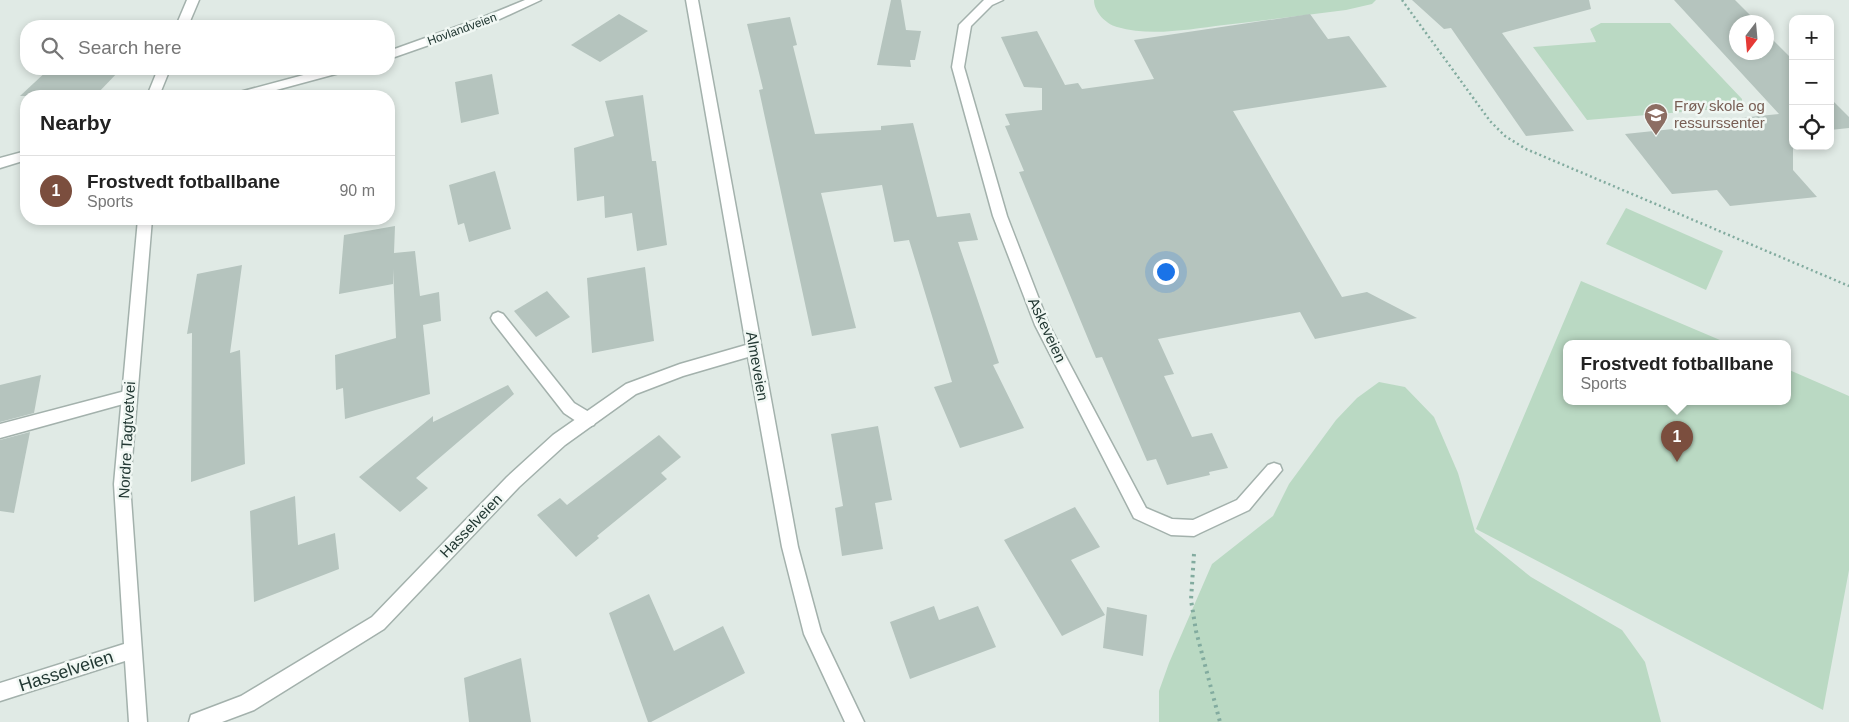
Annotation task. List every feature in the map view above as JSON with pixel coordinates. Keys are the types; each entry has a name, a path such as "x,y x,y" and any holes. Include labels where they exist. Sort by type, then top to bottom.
{"street":[{"path":"185,20 193,0"},
{"name":"Hovlandveien","path":"395,53 485,22 535,0"},
{"name":"Almeveien","path":"692,0 790,547 813,634 856,722"},
{"name":"Askeveien","path":"997,0 988,2 966,25 958,67 1000,216 1042,325 1140,513 1171,528 1194,528 1243,505 1274,470"},
{"path":"155,90 162,75"},
{"path":"262,90 318,75"},
{"path":"0,163 20,158"},
{"name":"Nordre Tagtvetvei","path":"138,722 122,484 144,225"},
{"path":"498,318 569,408 588,420"},
{"name":"Hasselveien","path":"198,722 247,703 378,623 513,482 559,440 631,389 680,370 754,350"},
{"path":"0,431 129,396"},
{"name":"Hasselveien","path":"0,692 133,650"}],"path":[{"path":"1402,0 1490,121 1505,136 1526,149 1849,286"},
{"path":"1194,528 1191,600 1196,632 1220,722"}],"green space":[{"path":"1094,0 1376,0 1372,4 1346,10 1157,32 1130,30 1113,25 1098,13"},
{"path":"1601,23 1670,23 1742,99 1742,107 1587,120 1533,47 1596,42 1590,29"},
{"path":"1626,208 1723,251 1706,290 1606,244"},
{"path":"1581,281 1720,340 1563,340 1563,405 1791,405 1791,371 1849,396 1849,570 1823,710 1476,529"},
{"path":"1379,382 1405,387 1434,417 1458,473 1475,532 1531,577 1622,630 1645,662 1661,722 1159,722 1159,691 1169,663 1212,564 1273,516 1289,484 1336,420 1357,398"}],"building":[{"path":"891,0 901,0 906,30 921,31 915,60 910,60 911,67 877,65"},
{"path":"1412,0 1589,0 1591,9 1502,33 1574,131 1526,136 1451,28 1444,29"},
{"path":"1674,0 1735,0 1750,15 1729,15 1729,60"},
{"path":"619,14 648,31 600,62 571,45"},
{"path":"1310,14 1328,39 1349,36 1387,87 1233,111 1342,297 1367,292 1417,318 1315,339 1300,312 1158,339 1174,374 1164,376 1192,437 1212,433 1228,468 1209,472 1210,475 1167,485 1156,459 1147,461 1102,357 1096,358 1019,172 1024,171 1005,126 1010,125 1005,114 1042,110 1042,88 1024,87 1001,37 1037,31 1065,85 1078,83 1082,89 1154,79 1134,40"},
{"path":"790,17 797,45 793,46 815,134 881,130 881,126 913,123 937,217 970,213 978,240 958,242 999,363 993,365 1024,428 960,448 934,387 952,382 909,240 894,242 882,185 821,193 856,328 812,336 759,90 763,89 747,24"},
{"path":"1774,41 1789,56 1789,150 1793,150 1793,170 1817,197 1730,206 1717,190 1672,194 1625,134 1692,127 1689,123 1779,114 1729,60 1774,60"},
{"path":"492,74 499,114 461,123 455,82"},
{"path":"43,75 115,75 101,90 26,90"},
{"path":"643,95 652,161 656,161 667,245 637,251 632,213 605,218 604,196 577,201 574,148 614,136 605,101"},
{"path":"1834,102 1849,117 1849,128 1834,130"},
{"path":"495,171 511,229 469,242 464,223 458,225 449,185"},
{"path":"395,226 394,253 415,251 420,296 439,292 441,321 423,325 430,394 345,419 343,388 336,390 335,355 396,338 393,269 393,284 339,294 344,235"},
{"path":"242,265 230,353 240,350 245,464 191,482 192,333 187,334 197,274"},
{"path":"645,267 654,341 592,353 587,278"},
{"path":"547,291 570,317 536,337 514,311"},
{"path":"41,375 34,413 0,422 0,385"},
{"path":"508,385 514,394 416,478 428,488 400,512 359,477 433,416 433,422"},
{"path":"878,426 892,500 875,503 883,549 842,556 835,508 843,506 831,434"},
{"path":"30,432 14,513 0,511 0,440"},
{"path":"659,435 681,457 661,473 667,479 597,536 599,538 576,557 537,515 560,498 567,505"},
{"path":"295,496 298,545 335,533 339,569 254,602 250,511"},
{"path":"1075,507 1100,547 1071,560 1105,615 1062,636 1004,540"},
{"path":"649,594 674,651 723,626 745,673 651,722 648,722 609,613"},
{"path":"934,606 939,620 978,606 996,647 910,679 890,622"},
{"path":"1107,607 1147,615 1143,656 1103,648"},
{"path":"521,658 531,722 469,722 464,678"}],"place":[{"name":"Frøy skole og ressurssenter","path":"1656,136"},
{"name":"Frostvedt fotballbane","path":"1677,462"}]}
